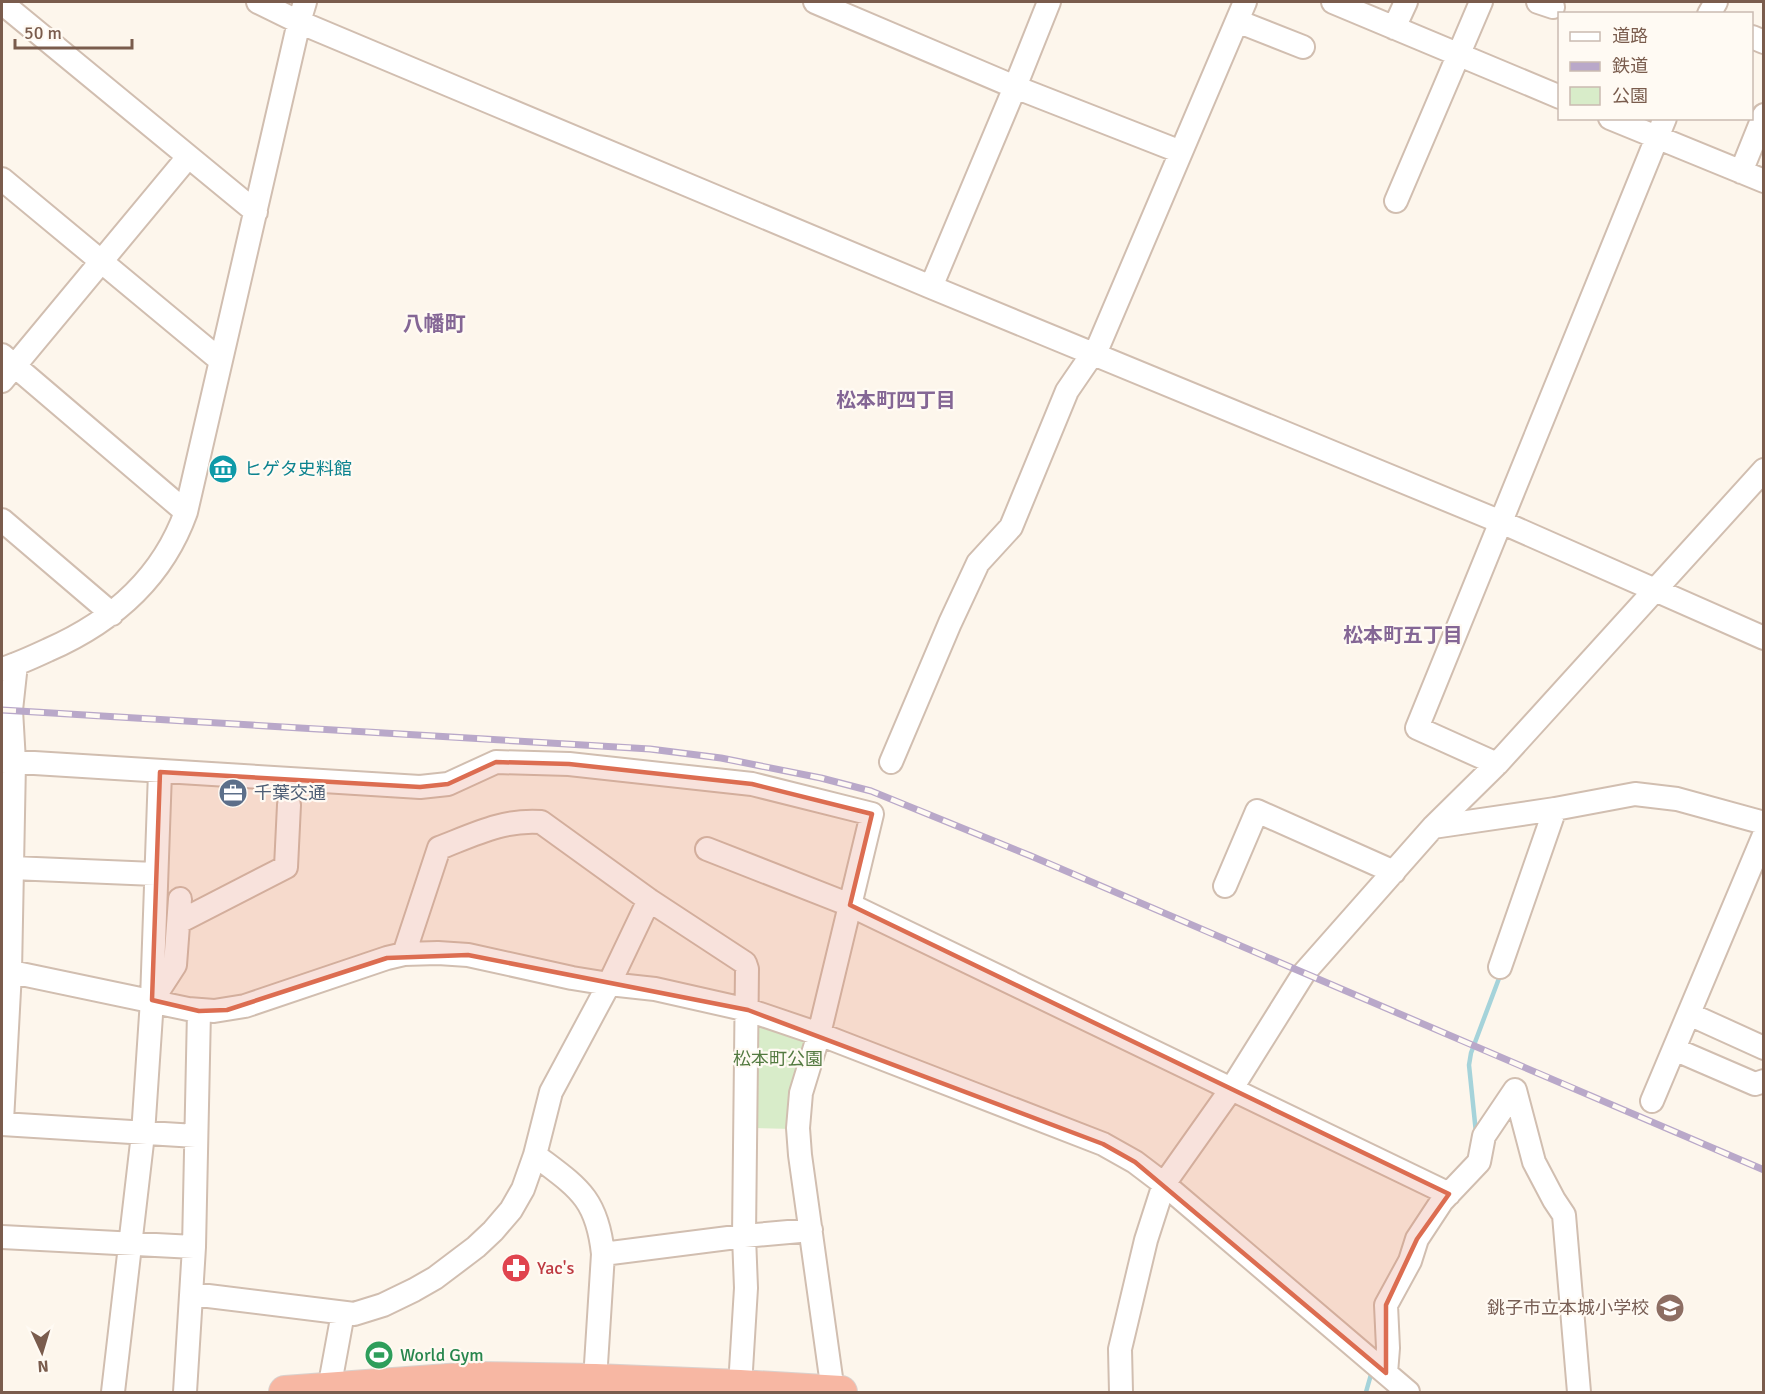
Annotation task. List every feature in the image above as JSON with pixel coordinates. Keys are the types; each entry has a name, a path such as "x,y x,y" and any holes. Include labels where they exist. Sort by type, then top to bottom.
{"highway":[{"path":"285,1392 446,1387 475,1378 841,1392"}],"street":[{"path":"258,2 302,12 930,287 1501,522 1764,638"},
{"path":"818,2 1015,87 1181,152"},
{"path":"930,287 1049,2"},
{"path":"1333,2 1558,96"},
{"path":"1394,28 1406,2"},
{"path":"1396,201 1481,2"},
{"path":"2,3 256,212"},
{"path":"891,762 978,563 1011,527 1067,391 1094,354 1241,11 1303,48"},
{"path":"196,1136 143,1134 2,1122 8,761 11,710 9,667 73,639 112,614 134,595 162,562 179,531 186,512 302,12"},
{"path":"1741,172 1764,115"},
{"path":"1620,120 1661,128 1741,172 1764,181"},
{"path":"1497,764 1417,728 1661,128"},
{"path":"186,512 6,367 188,157"},
{"path":"2,179 220,360"},
{"path":"1121,1392 1120,1349 1146,1240 1164,1184 1232,1088 1304,974 1433,827 1497,764 1764,470"},
{"path":"2,520 112,614"},
{"path":"8,761 420,787 448,784 496,762 569,764 753,784 872,814 798,1111 800,1155 833,1392"},
{"path":"112,1392 143,1134 152,1000 160,772"},
{"path":"1433,827 1555,809 1635,794 1677,799 1764,823"},
{"path":"179,922 286,867 290,805"},
{"path":"1500,967 1555,809"},
{"path":"1225,886 1257,811 1394,872"},
{"path":"405,954 440,848 510,823 541,822 650,900 745,963 748,1010 744,1236 746,1288 735,1388"},
{"path":"1652,1101 1689,1014 1755,880 1764,835"},
{"path":"707,849 850,905 1449,1194"},
{"path":"7,867 155,874"},
{"path":"152,1000 175,965 180,899"},
{"path":"192,1294 354,1314 383,1305 414,1290 435,1278 476,1247 493,1232 511,1210 523,1189 535,1155 551,1092 609,984 650,900"},
{"path":"6,971 199,1011 227,1010 387,958 405,954 438,953 468,955 572,978 655,989 748,1010 819,1034 1103,1144 1135,1162 1164,1184 1408,1392"},
{"path":"185,1392 194,1247 199,1011"},
{"path":"1689,1014 1764,1048"},
{"path":"1674,1049 1755,1084 1764,1081"},
{"path":"1378,1366 1388,1348 1386,1305 1410,1261 1417,1239 1442,1201 1479,1162 1484,1136 1515,1090 1534,1162 1564,1215 1579,1392"},
{"path":"535,1155 577,1188 591,1208 601,1235 603,1254 590,1384"},
{"path":"603,1254 811,1230"},
{"path":"2,1237 194,1247"},
{"path":"326,1391 343,1313"}],"highlighted area":[{"path":"496,762 569,764 752,784 872,814 850,905 1449,1194 1417,1239 1386,1305 1386,1373 1135,1162 1103,1144 748,1010 468,955 387,958 227,1010 199,1011 152,1000 160,772 420,787 448,784"}],"green space":[{"name":"松本町公園","path":"758,1024 809,1041 793,1129 752,1128 752,1041"}],"waterway":[{"path":"1476,1133 1469,1065 1471,1053 1501,973"},
{"path":"1366,1392 1372,1371"}],"railway":[{"path":"2,710 650,749 721,758 821,778 871,791 1031,856 1764,1170"}],"place":[{"name":"ヒゲタ史料館","path":"223,469"},
{"name":"千葉交通","path":"233,793"},
{"name":"Yac's","path":"516,1268"},
{"name":"銚子市立本城小学校","path":"1670,1308"},
{"name":"World Gym","path":"379,1355"}],"district":[{"name":"八幡町","path":"434,324"},
{"name":"松本町四丁目","path":"896,400"},
{"name":"松本町五丁目","path":"1403,635"}]}
